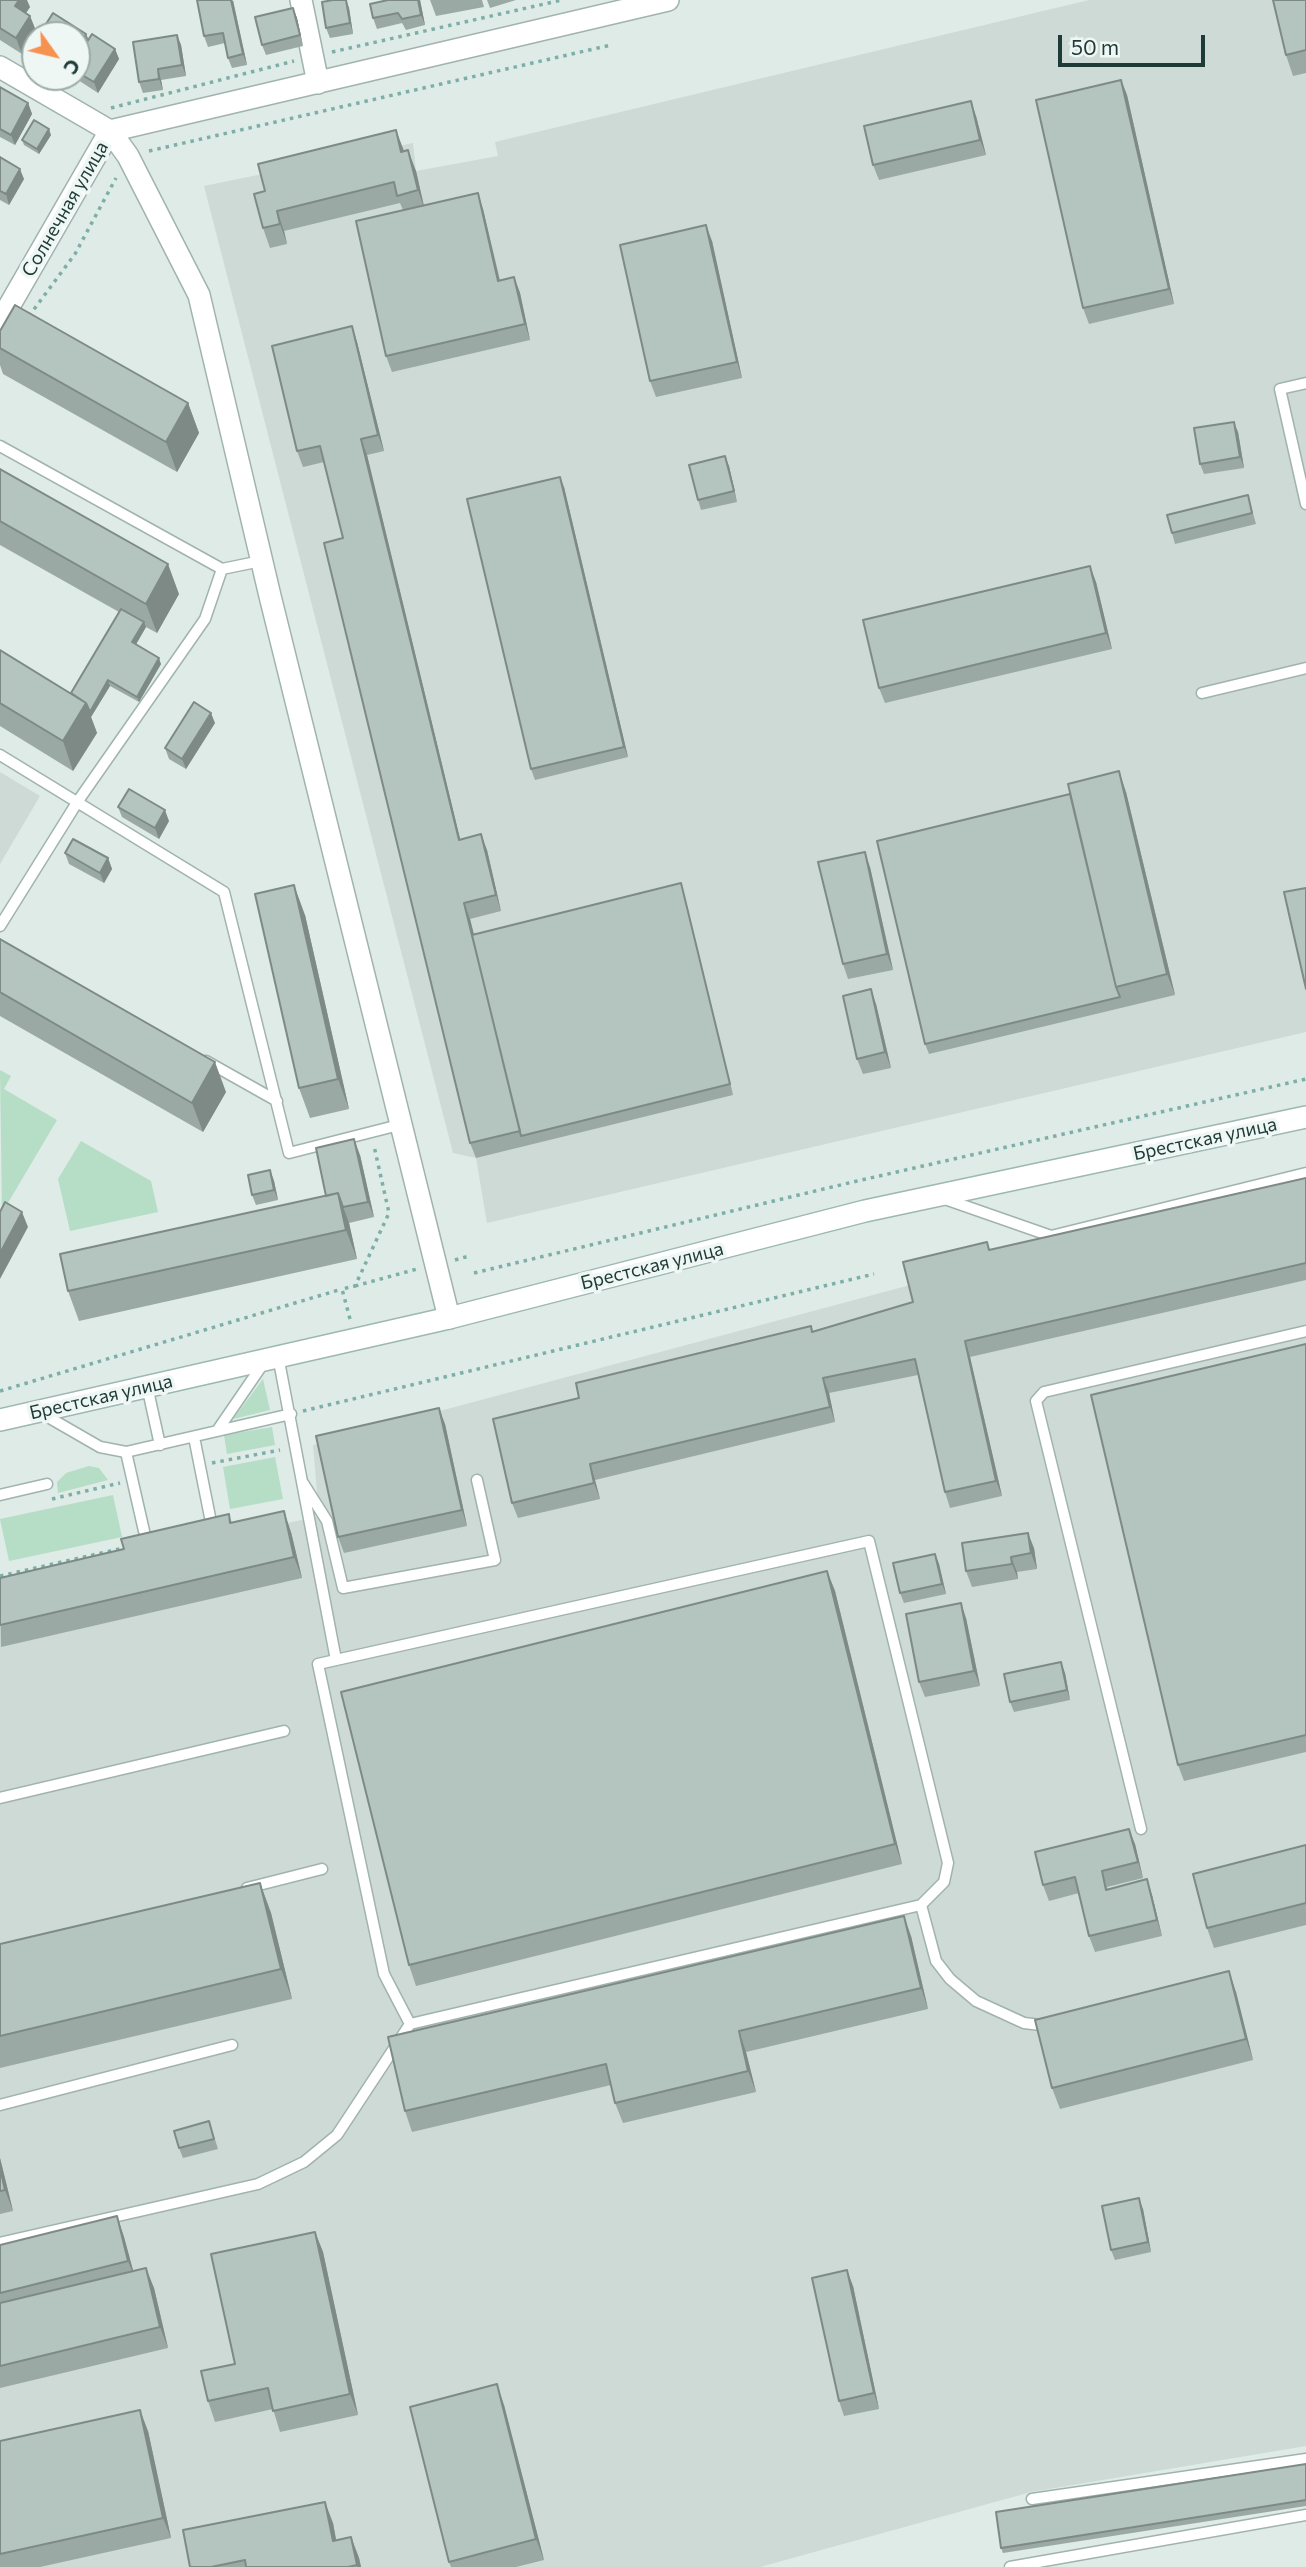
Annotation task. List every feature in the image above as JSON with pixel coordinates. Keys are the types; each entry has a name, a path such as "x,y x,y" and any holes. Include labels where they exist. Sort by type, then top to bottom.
{"street":[{"path":"301,0 318,83"},
{"path":"110,131 318,83 621,5 668,0"},
{"path":"0,67 110,131 128,156 199,295 261,561 449,1318"},
{"name":"Солнечная улица","path":"0,322 110,131"},
{"name":"Брестская улица","path":"0,1420 449,1318 865,1211 1306,1117"}],"lane":[{"path":"1306,383 1280,389 1306,504"},
{"path":"0,446 222,569 261,561"},
{"path":"0,926 78,801 205,619 222,569"},
{"path":"1202,693 1306,668"},
{"path":"0,755 224,892 289,1153 399,1125"},
{"path":"192,1053 277,1101"},
{"path":"936,1196 1051,1236 1306,1172"},
{"path":"1141,1829 1036,1401 1044,1392 1306,1331"},
{"path":"272,1358 290,1414 297,1447 336,1660"},
{"path":"217,1431 272,1358"},
{"path":"147,1386 160,1445"},
{"path":"38,1411 100,1447 126,1452 290,1414"},
{"path":"194,1437 210,1517"},
{"path":"126,1452 144,1531"},
{"path":"303,1483 327,1521 343,1588 495,1560 477,1480"},
{"path":"0,1495 47,1484"},
{"path":"0,2243 257,2184 304,2162 337,2135 410,2024 921,1905 944,1882 948,1863 869,1541 318,1664 384,1974 410,2024"},
{"path":"0,1798 284,1731"},
{"path":"228,1892 322,1869"},
{"path":"921,1905 936,1961 950,1979 976,2001 1024,2023 1054,2027 1067,2024"},
{"path":"0,2105 232,2045"},
{"path":"1032,2499 1306,2459"},
{"path":"1010,2567 1019,2563 1306,2515"}],"path":[{"path":"26,320 75,254 128,156 611,45"},
{"path":"474,1273 857,1181 1306,1079"},
{"path":"355,1286 389,1213 370,1131"},
{"path":"0,1391 342,1289 469,1256"},
{"path":"290,1414 874,1274"},
{"path":"342,1289 349,1319"},
{"path":"200,1465 297,1447"},
{"path":"40,1502 132,1480"},
{"path":"119,1483 122,1496"},
{"path":"0,1576 133,1546"}],"shaded area":[{"path":"1089,0 1306,0 1306,1032 487,1223 476,1158 453,1153 204,186 413,143 416,171 498,156 495,142"},
{"path":"0,772 40,796 0,864"},
{"path":"1306,1179 1306,2446 1031,2492 760,2567 0,2567 0,1588 319,1516 313,1445"}],"green space":[{"path":"0,1070 11,1076 4,1089 57,1120 2,1213"},
{"path":"81,1141 151,1181 158,1212 70,1231 58,1179"},
{"path":"263,1379 270,1410 233,1419"},
{"path":"272,1427 275,1445 227,1454 224,1435"},
{"path":"275,1457 283,1499 230,1509 223,1467"},
{"path":"89,1466 99,1468 108,1480 58,1493 57,1482 66,1473"},
{"path":"113,1495 122,1537 9,1561 0,1519"}],"building":[{"path":"0,0 19,0 15,6 30,16 27,21 21,21 21,30 16,38 0,28"},
{"path":"197,0 231,0 243,54 228,58 223,33 204,36"},
{"path":"346,0 350,23 326,28 322,2"},
{"path":"388,0 418,0 421,15 402,19 398,13 373,18 370,4"},
{"path":"1273,0 1306,0 1306,50 1286,55"},
{"path":"293,8 300,35 262,45 255,17"},
{"path":"53,13 66,21 48,21"},
{"path":"177,35 182,65 158,69 159,79 139,82 133,42"},
{"path":"91,36 115,49 94,82 91,80"},
{"path":"1121,80 1169,289 1083,308 1036,100"},
{"path":"0,87 28,103 11,135 0,129"},
{"path":"971,101 980,140 873,165 864,126"},
{"path":"34,120 49,129 37,149 22,140"},
{"path":"396,130 401,152 408,150 418,190 397,196 394,182 277,211 280,224 263,228 254,194 265,191 258,164"},
{"path":"0,157 20,169 6,194 0,191"},
{"path":"478,193 498,281 514,277 525,324 386,356 356,221"},
{"path":"706,225 737,362 650,381 620,245"},
{"path":"15,305 188,403 166,442 0,348 0,331"},
{"path":"352,326 378,435 361,439 459,840 481,834 496,895 464,903 520,1131 470,1143 324,543 343,538 320,446 297,451 272,346"},
{"path":"1234,422 1240,457 1200,464 1194,428"},
{"path":"725,456 734,491 698,500 689,465"},
{"path":"0,469 168,564 146,604 0,521"},
{"path":"560,477 624,747 531,769 467,499"},
{"path":"1248,495 1252,513 1172,533 1167,515"},
{"path":"1090,566 1106,633 879,688 863,620"},
{"path":"121,609 144,622 132,642 159,658 137,697 108,680 90,712 86,703 71,693"},
{"path":"0,650 86,703 63,741 0,703"},
{"path":"194,702 211,713 182,759 165,748"},
{"path":"1119,771 1167,974 1116,987 1068,784"},
{"path":"129,789 165,810 155,828 118,807"},
{"path":"1070,794 1120,997 925,1044 877,841"},
{"path":"73,839 108,858 100,873 65,853"},
{"path":"865,852 887,954 843,964 818,862"},
{"path":"681,883 730,1084 521,1136 472,935"},
{"path":"294,885 338,1079 299,1088 255,894"},
{"path":"1306,888 1306,989 1284,892"},
{"path":"0,939 215,1062 192,1103 0,992"},
{"path":"871,989 885,1052 857,1059 843,996"},
{"path":"354,1139 368,1202 343,1207 338,1193 326,1196 316,1148"},
{"path":"270,1170 274,1190 252,1195 248,1175"},
{"path":"1306,1178 1306,1263 965,1341 996,1481 945,1492 915,1359 823,1378 830,1407 590,1464 594,1483 512,1503 493,1419 579,1398 576,1383 811,1326 812,1332 913,1302 903,1262 987,1242 989,1250"},
{"path":"338,1193 346,1230 68,1291 60,1254"},
{"path":"5,1202 22,1212 0,1253 0,1212"},
{"path":"1306,1344 1306,1735 1178,1765 1091,1395"},
{"path":"439,1408 462,1510 338,1537 316,1436"},
{"path":"284,1511 294,1557 0,1625 0,1578 124,1549 121,1539 229,1514 230,1523"},
{"path":"1028,1533 1031,1553 1011,1557 1012,1564 966,1571 962,1543"},
{"path":"935,1554 942,1584 900,1593 893,1563"},
{"path":"827,1571 895,1844 409,1965 341,1692"},
{"path":"961,1603 974,1671 919,1682 906,1614"},
{"path":"1061,1662 1067,1690 1010,1702 1004,1674"},
{"path":"1129,1829 1138,1862 1102,1871 1106,1890 1147,1879 1157,1920 1089,1936 1075,1877 1043,1885 1035,1852"},
{"path":"1306,1845 1306,1903 1207,1928 1193,1874"},
{"path":"260,1883 281,1969 0,2036 0,1944"},
{"path":"904,1916 921,1988 739,2031 748,2071 615,2103 606,2064 405,2111 388,2037"},
{"path":"1229,1971 1246,2039 1052,2088 1035,2020"},
{"path":"209,2121 214,2139 179,2148 174,2131"},
{"path":"0,2168 5,2190 0,2191"},
{"path":"1139,2198 1148,2242 1111,2250 1102,2206"},
{"path":"117,2216 128,2261 0,2293 0,2245"},
{"path":"315,2232 350,2394 273,2411 268,2388 208,2401 201,2371 235,2364 211,2254"},
{"path":"146,2268 160,2327 0,2366 0,2303"},
{"path":"847,2270 874,2393 839,2401 812,2278"},
{"path":"497,2384 536,2539 449,2562 410,2407"},
{"path":"140,2410 163,2518 0,2554 0,2441"},
{"path":"1306,2464 1306,2500 1001,2548 996,2512"},
{"path":"325,2502 333,2541 351,2537 357,2565 246,2567 245,2560 211,2567 190,2567 183,2530"}]}
